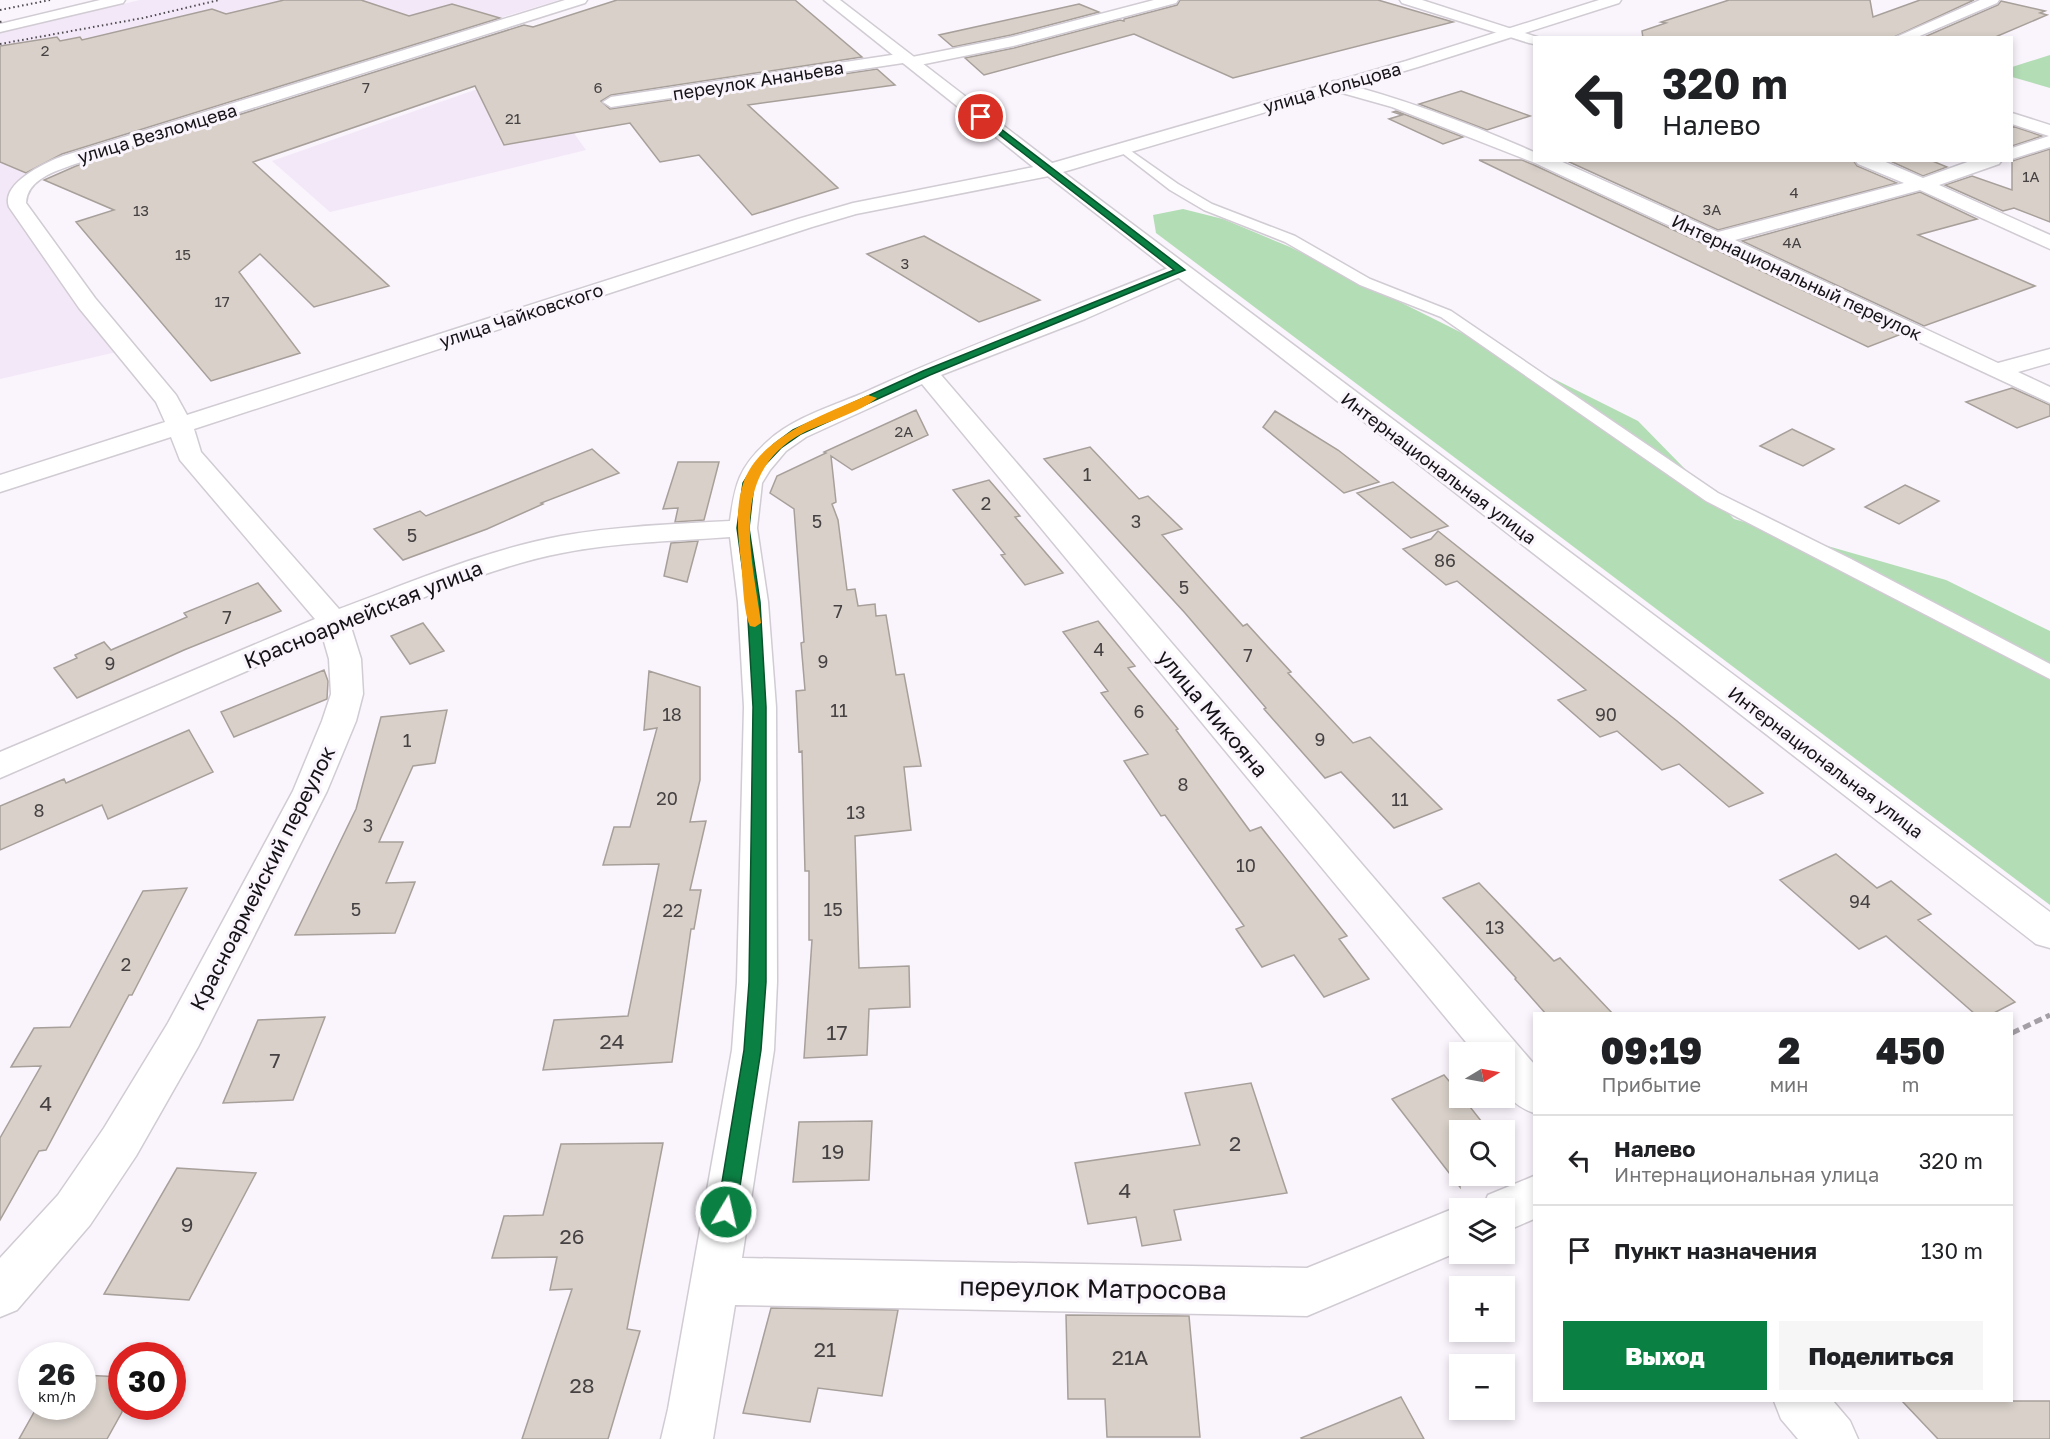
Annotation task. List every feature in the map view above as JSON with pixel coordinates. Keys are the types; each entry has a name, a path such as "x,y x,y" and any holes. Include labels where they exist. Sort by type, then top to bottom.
{"street":[{"path":"0,28 118,0"},
{"name":"улица Везломцева","path":"180,426 167,400 87,303 16,203 15,197 26,182 45,170 69,160 580,0"},
{"name":"Интернациональная улица","path":"831,0 1048,170 2050,933"},
{"path":"1111,0 1131,9"},
{"name":"переулок Ананьева","path":"611,102 907,60 1013,41 1171,0"},
{"path":"1407,0 1533,40"},
{"name":"улица Кольцова","path":"1048,170 1513,33 1614,0"},
{"path":"1906,36 1992,0"},
{"path":"1334,86 1398,103 1443,119 1533,158"},
{"path":"2013,118 2050,131"},
{"path":"2013,154 2050,141"},
{"name":"Интернациональный переулок","path":"1546,162 2050,396"},
{"path":"1869,162 2050,243"},
{"path":"1716,239 1922,184 1987,162"},
{"path":"1566,171 1593,163"},
{"name":"улица Чайковского","path":"0,484 805,223 853,209 1048,170"},
{"path":"687,1439 694,1409 753,1050 758,982 760,707 753,602 743,528 749,483 759,466 777,446 797,432 926,373 1180,270"},
{"path":"1998,370 2050,356"},
{"name":"улица Микояна","path":"926,373 1491,1042"},
{"name":"Красноармейский переулок","path":"0,1293 74,1210 120,1142 183,1035 310,791 339,721 347,694 345,660 334,622 189,454 180,426"},
{"name":"Красноармейская улица","path":"0,766 334,622 500,560 559,545 600,538 743,528"},
{"path":"1515,1071 1533,1093"},
{"path":"1515,1205 1533,1197"},
{"name":"переулок Матросова","path":"715,1281 1307,1292 1449,1233"},
{"path":"1800,1402 1832,1439"}],"lane":[{"path":"1121,147 1174,187 1208,207 1290,239 1365,282 1446,314 1712,497 1844,563 2050,672"}],"path":[{"path":"2013,1033 2050,1015"}],"shaded area":[{"path":"140,0 559,0 259,91 271,97 45,170 15,197 125,350 0,379 0,28 62,13 72,16"},
{"path":"532,75 586,150 330,212 272,161 509,78"}],"green space":[{"path":"2050,55 2050,88 2013,77 2013,67"},
{"path":"1183,209 1223,219 1290,247 1638,421 1734,519 1946,580 2050,631 2050,905 1156,233 1153,215"}],"building":[{"path":"284,0 361,0 409,16 452,4 500,18 62,154 26,173 0,162 0,46 57,37 60,41 80,37 82,40 212,9 226,14"},
{"path":"617,0 795,0 862,57 611,95 601,101 610,109 877,69 895,85 748,105 838,188 752,215 699,155 660,162 630,123 504,145 475,86 253,162 389,286 314,307 260,254 239,272 300,353 211,381 76,222 114,210 44,180 76,166 524,25 533,27"},
{"path":"1180,0 1378,0 1453,22 1233,78 1134,34 984,75 965,58 1014,48 1120,20 1124,21 1124,19 1177,5"},
{"path":"1729,0 1870,0 1873,17 1920,0 1974,0 1896,36 1643,36 1642,31 1666,23 1661,22"},
{"path":"2001,1 2045,11 2040,13 2047,15 1998,36 1927,36 1998,5"},
{"path":"1079,4 1099,12 1011,35 953,47 939,35"},
{"path":"1461,91 1530,116 1487,130 1419,104"},
{"path":"1396,111 1463,137 1443,144 1389,119 1402,115 1393,112"},
{"path":"2013,126 2042,136 2013,146"},
{"path":"2050,149 2050,222 2014,208 2003,211 1945,185 1972,176 2012,190 2013,161"},
{"path":"1479,160 1522,160 1534,165 1899,335 1868,347"},
{"path":"1569,162 1854,162 1857,166 1897,183 1718,230"},
{"path":"1892,162 1935,162 1947,167 1923,176"},
{"path":"1920,192 1977,219 1918,235 2035,286 1924,326 1742,241"},
{"path":"924,236 1040,300 979,322 867,254"},
{"path":"2012,388 2050,405 2050,416 2017,428 1966,402"},
{"path":"916,410 928,435 852,470 831,456 836,502 832,504 838,520 847,590 855,589 858,606 875,604 876,616 886,615 896,675 904,674 921,766 904,767 911,830 855,836 859,968 909,966 910,1007 869,1009 867,1055 804,1058 812,940 809,940 809,871 805,871 802,751 799,752 796,691 805,690 801,643 804,642 794,509 770,493 777,476"},
{"path":"1275,411 1338,450 1379,482 1344,493 1263,427"},
{"path":"1792,429 1834,449 1803,466 1760,446"},
{"path":"1090,447 1139,499 1148,496 1182,529 1162,535 1243,626 1247,624 1291,672 1288,673 1353,743 1370,737 1442,809 1394,828 1341,772 1325,778 1264,709 1266,708 1185,613 1044,459"},
{"path":"592,449 619,473 541,503 543,504 487,529 403,560 374,529 420,511 426,516"},
{"path":"678,462 719,462 704,520 675,522 678,508 663,509"},
{"path":"989,480 1020,516 1015,517 1063,573 1025,585 1001,555 1005,554 953,490"},
{"path":"1393,482 1448,526 1411,538 1357,493"},
{"path":"1905,485 1939,501 1899,524 1865,507"},
{"path":"1438,531 1677,721 1763,793 1729,807 1679,764 1662,770 1617,731 1600,737 1558,700 1586,690 1457,581 1446,585 1403,549 1431,539"},
{"path":"698,541 687,582 664,576 671,543"},
{"path":"258,583 281,611 184,650 77,698 54,668 77,658 75,655 104,642 111,650 187,617 184,613"},
{"path":"1098,621 1135,666 1128,668 1178,729 1176,730 1250,831 1261,827 1347,936 1339,939 1369,979 1324,997 1294,955 1262,967 1236,929 1244,926 1165,815 1161,816 1124,761 1148,754 1101,693 1108,691 1063,632"},
{"path":"423,623 444,651 410,664 391,636"},
{"path":"324,670 328,681 327,699 234,737 221,712"},
{"path":"649,671 700,687 700,780 690,822 706,821 690,890 701,890 694,929 691,929 672,1062 543,1070 554,1020 628,1016 659,864 603,865 614,827 630,827 657,728 644,730"},
{"path":"447,710 435,763 413,766 379,842 403,842 386,883 415,882 395,933 295,935 356,809 381,717"},
{"path":"189,730 213,772 108,819 102,805 0,850 0,806 64,779 66,783"},
{"path":"1836,854 1877,888 1891,881 1931,914 1918,920 2015,1002 1996,1012 1973,1012 1886,936 1859,949 1780,880"},
{"path":"1479,883 1554,961 1560,958 1611,1012 1544,1012 1443,898"},
{"path":"187,888 132,995 129,995 46,1150 39,1151 0,1220 0,1138 41,1066 11,1067 34,1028 70,1027 143,891"},
{"path":"325,1017 293,1100 223,1103 258,1020"},
{"path":"1444,1075 1449,1081 1449,1108 1471,1108 1480,1120 1449,1120 1449,1173 1392,1099"},
{"path":"1251,1083 1287,1193 1174,1210 1181,1240 1142,1246 1136,1217 1088,1224 1075,1163 1200,1145 1185,1093"},
{"path":"872,1121 869,1180 793,1182 799,1122"},
{"path":"663,1143 627,1329 640,1331 608,1439 522,1439 572,1289 550,1290 557,1257 492,1258 504,1216 543,1215 561,1144"},
{"path":"177,1168 256,1173 189,1300 104,1294"},
{"path":"771,1308 898,1310 882,1396 818,1388 810,1422 743,1413"},
{"path":"1066,1315 1189,1316 1200,1437 1107,1437 1105,1399 1068,1399"},
{"path":"96,1376 108,1376 108,1420 118,1420 107,1439 19,1439 30,1420 96,1420"},
{"path":"1401,1397 1424,1439 1301,1438"},
{"path":"2050,1401 2050,1439 1938,1439 1903,1402"}],"railway":[{"path":"0,10 50,0"},
{"path":"0,44 143,18 219,0"}],"slow traffic":[{"path":"755,623 743,528 749,483 759,466 777,446 797,432 872,398"}],"route":[{"path":"726,1212 753,1050 758,982 760,707 753,602 743,528 749,483 759,466 777,446 797,432 926,373 1077,314 1180,270 981,117"}]}
